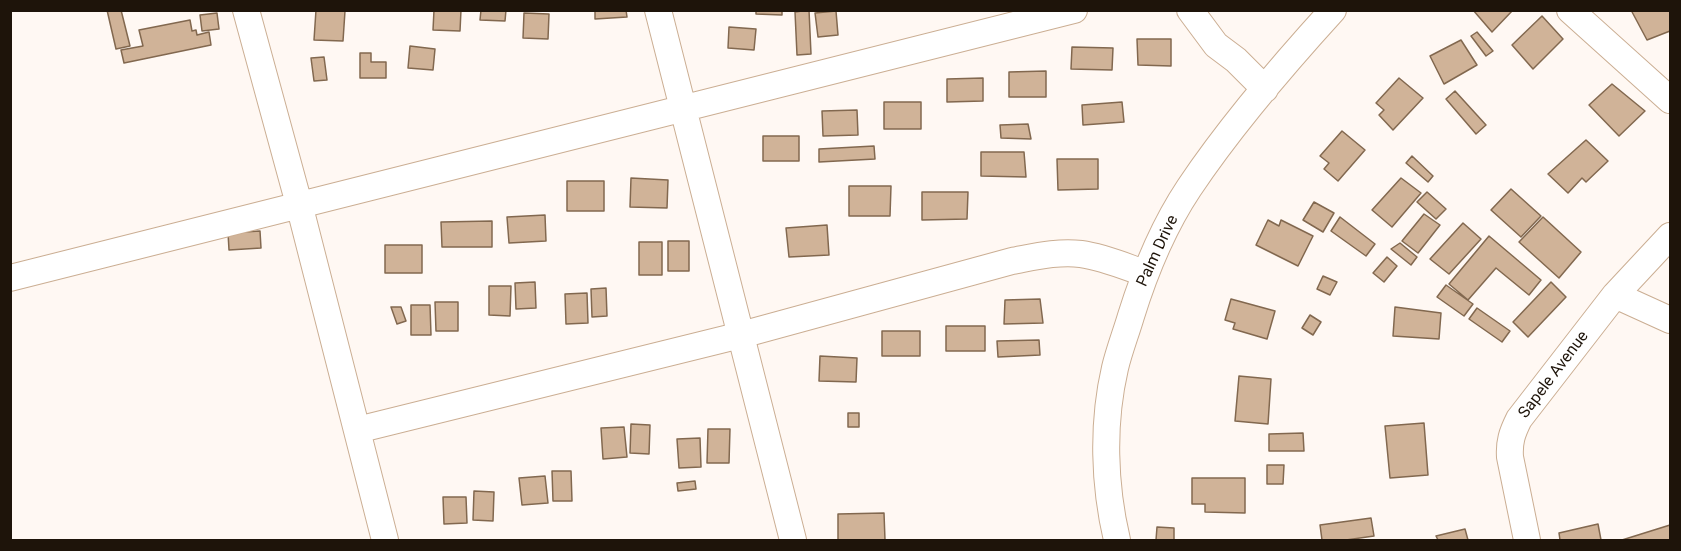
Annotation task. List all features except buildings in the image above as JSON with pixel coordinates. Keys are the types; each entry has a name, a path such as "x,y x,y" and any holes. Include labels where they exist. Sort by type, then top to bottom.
{"street":[{"path":"246,10 299,204 385,540"},
{"path":"658,10 793,540"},
{"path":"10,278 1074,10"},
{"path":"1190,10 1216,45 1236,60 1265,89"},
{"name":"Palm Drive","path":"1117,540 1107,469 1108,422 1115,368 1144,273 1189,189 1265,89 1333,10"},
{"path":"1570,10 1671,100"},
{"name":"Sapele Avenue","path":"1527,540 1510,458 1511,434 1519,419 1615,295 1671,236"},
{"path":"357,430 741,335 1012,261 1046,254 1080,254 1109,260 1144,273"},
{"path":"1615,295 1671,320"}]}
